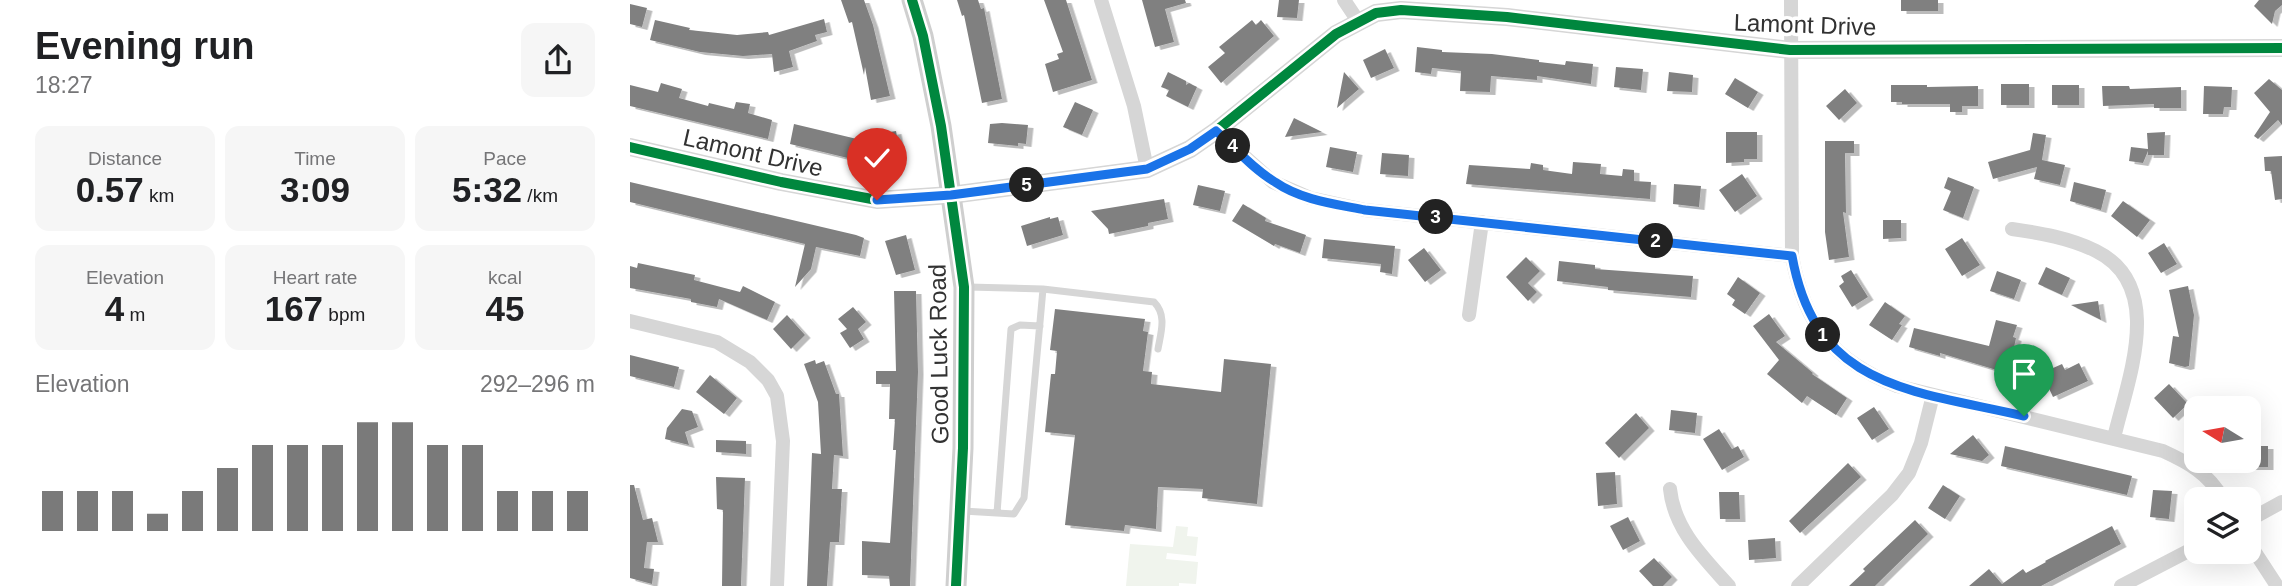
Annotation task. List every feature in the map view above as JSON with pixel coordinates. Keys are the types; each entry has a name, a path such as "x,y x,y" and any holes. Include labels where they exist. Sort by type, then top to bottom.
{"main road":[{"name":"Good Luck Road","path":"912,0 923,36 941,126 964,287 964,389 956,586"}],"street":[{"path":"1101,0 1134,106 1147,169"},
{"path":"1344,0 1358,21"},
{"path":"1791,0 1792,256 1797,281 1824,337 1841,355 1874,377 1897,386 2163,452 2190,464 2213,487"},
{"name":"Lamont Drive","path":"630,147 877,200 951,195 1147,169 1190,149 1216,131 1336,34 1376,13 1401,10 1507,17 1790,50 2282,48"},
{"path":"1216,131 1273,182 1310,198 1365,210 1792,256"},
{"path":"1469,315 1482,222"},
{"path":"2012,229 2049,235 2097,251 2122,273 2130,286 2137,308 2137,336 2114,438"},
{"path":"630,321 717,342 750,362 768,380 777,396 783,441 777,586"},
{"path":"1798,586 1892,495 1909,473 1921,443 1933,395"},
{"path":"1670,489 1672,506 1695,548 1729,586"},
{"path":"2261,513 2282,502"},
{"path":"2121,586 2184,553"},
{"path":"2261,561 2277,586"}],"lane":[{"path":"964,287 1043,289 1154,302 1161,309 1163,318 1158,349"},
{"path":"960,511 1014,514 1024,498 1043,289"},
{"path":"997,513 1011,329 1020,325 1040,326"}],"shaded area":[{"path":"1176,526 1188,527 1187,536 1198,537 1196,556 1167,553 1166,559 1198,562 1196,584 1126,586 1130,544 1173,547"}],"building":[{"path":"841,0 864,0 873,25 890,96 871,100 852,22 849,23"},
{"path":"957,0 978,0 981,9 984,8 1002,99 982,103 964,15 962,16"},
{"path":"1044,0 1066,0 1092,80 1053,92 1045,64 1059,59 1057,54 1063,52"},
{"path":"1142,0 1185,0 1186,3 1165,9 1174,42 1155,47"},
{"path":"1279,0 1299,0 1297,18 1277,17"},
{"path":"1901,0 1938,0 1938,11 1901,11"},
{"path":"2259,0 2282,0 2282,5 2275,11 2272,24 2254,6"},
{"path":"630,4 647,8 642,27 630,24"},
{"path":"824,19 827,32 815,35 817,41 789,51 793,67 774,72 772,54 743,56 700,52 650,40 655,20 690,28 689,30 737,35 768,32 769,35"},
{"path":"1252,20 1256,25 1261,20 1274,36 1221,83 1208,67 1225,53 1219,47"},
{"path":"1417,47 1442,52 1492,54 1565,65 1566,61 1593,64 1591,84 1537,76 1537,80 1491,76 1490,92 1460,91 1461,71 1432,68 1431,74 1415,72"},
{"path":"1385,49 1394,68 1371,78 1363,60"},
{"path":"1616,67 1643,69 1641,90 1614,87"},
{"path":"1168,72 1186,81 1186,85 1189,83 1197,87 1188,107 1166,96 1169,90 1161,87"},
{"path":"1344,72 1359,89 1337,108"},
{"path":"1669,72 1693,75 1692,92 1667,91"},
{"path":"1735,78 1758,92 1748,108 1725,94"},
{"path":"2269,79 2282,90 2282,125 2278,120 2258,139 2254,136 2270,112 2254,93"},
{"path":"661,83 682,89 679,98 708,106 709,103 734,109 736,102 750,104 748,113 772,120 768,139 630,106 630,85 658,92"},
{"path":"2001,84 2029,84 2029,105 2001,105"},
{"path":"1891,85 1978,86 1978,106 1962,106 1962,112 1950,112 1950,104 1891,102"},
{"path":"2052,85 2079,85 2079,105 2052,105"},
{"path":"2102,86 2129,86 2130,89 2181,87 2181,108 2154,108 2154,104 2103,106"},
{"path":"2204,86 2232,87 2231,107 2224,107 2223,114 2203,114"},
{"path":"1845,89 1857,103 1839,120 1826,106"},
{"path":"1075,102 1093,110 1082,135 1063,127"},
{"path":"1294,118 1322,132 1285,137"},
{"path":"794,124 878,144 878,134 896,131 901,158 880,162 879,159 856,160 790,144"},
{"path":"990,124 1028,125 1026,144 1018,143 1018,146 988,143"},
{"path":"1726,132 1757,132 1757,159 1726,163"},
{"path":"2165,132 2164,155 2148,155 2148,151 2143,163 2129,161 2131,147 2148,149 2147,133"},
{"path":"2033,133 2046,135 2042,160 2065,165 2060,185 2034,179 2037,167 1993,179 1988,162 2030,150"},
{"path":"1825,141 1854,141 1854,153 1845,153 1846,213 1843,212 1849,257 1829,260 1825,232"},
{"path":"1330,147 1357,152 1353,172 1326,167"},
{"path":"1382,153 1409,155 1408,176 1380,174"},
{"path":"2282,156 2282,199 2275,200 2271,171 2265,171 2264,157"},
{"path":"1573,162 1601,164 1600,174 1622,176 1623,169 1634,170 1634,181 1651,182 1650,199 1466,184 1469,165 1530,169 1531,163 1543,165 1543,170 1572,174"},
{"path":"1742,174 1757,196 1735,212 1719,190"},
{"path":"1948,177 1974,187 1963,218 1943,210 1951,191 1944,188"},
{"path":"630,182 856,235 864,238 860,256 816,247 811,269 795,287 805,244 630,202"},
{"path":"2074,182 2106,190 2101,210 2070,201"},
{"path":"1674,184 1701,186 1699,207 1673,204"},
{"path":"1198,185 1225,191 1220,211 1193,205"},
{"path":"1164,199 1168,219 1109,234 1108,229 1091,211"},
{"path":"2123,201 2150,220 2137,237 2111,216"},
{"path":"1243,204 1266,218 1265,221 1306,235 1300,253 1275,244 1274,246 1232,221"},
{"path":"1058,217 1063,235 1027,246 1021,226"},
{"path":"1883,220 1901,220 1901,238 1883,239"},
{"path":"906,235 915,270 896,275 885,241"},
{"path":"1962,238 1980,265 1962,276 1945,249"},
{"path":"1324,239 1395,246 1392,274 1380,272 1381,264 1322,258"},
{"path":"2164,243 2177,264 2161,273 2148,253"},
{"path":"1424,248 1441,270 1425,282 1408,260"},
{"path":"1526,257 1540,271 1528,283 1537,292 1528,301 1506,277"},
{"path":"1559,261 1595,265 1595,269 1693,276 1691,297 1608,290 1608,287 1557,281"},
{"path":"638,263 695,275 694,280 740,292 743,286 775,302 767,320 719,299 717,307 691,302 691,299 630,288 630,266 637,268"},
{"path":"2046,267 2070,278 2062,295 2038,284"},
{"path":"1851,270 1868,297 1852,307 1839,286 1844,282 1841,276"},
{"path":"1997,271 2021,280 2014,299 1990,291"},
{"path":"1738,277 1760,293 1745,314 1732,305 1735,300 1727,294"},
{"path":"2188,286 2194,315 2189,366 2185,367 2169,363 2173,336 2179,337 2169,290"},
{"path":"894,291 916,291 918,372 910,586 890,586 889,576 862,575 862,541 890,543 896,450 893,450 895,419 889,419 890,384 876,384 876,371 896,371"},
{"path":"2098,301 2101,320 2071,305"},
{"path":"1885,302 1905,316 1892,340 1869,325"},
{"path":"853,307 866,322 858,329 864,339 850,348 840,333 847,329 838,319"},
{"path":"1055,309 1145,319 1143,331 1148,332 1143,371 1152,372 1151,384 1221,392 1224,359 1271,364 1257,504 1202,498 1203,489 1158,487 1156,529 1125,525 1124,531 1065,525 1075,435 1045,432 1051,374 1055,374 1057,351 1050,350"},
{"path":"1769,314 1785,336 1776,342 1812,374 1847,398 1836,415 1807,396 1802,403 1767,374 1779,360 1753,326"},
{"path":"787,315 805,335 791,349 773,329"},
{"path":"1996,320 2017,325 2013,337 2016,338 2013,352 2035,356 2034,361 2037,361 2033,377 2062,364 2065,370 2079,363 2088,381 2053,397 2046,382 1909,347 1914,328 1989,346"},
{"path":"630,355 679,367 674,387 630,376"},
{"path":"815,360 816,364 824,361 836,394 839,394 843,456 834,455 832,489 842,489 839,542 830,542 827,586 807,586 812,453 821,454 818,402 804,364"},
{"path":"710,375 737,398 724,414 696,392"},
{"path":"2169,384 2184,400 2184,408 2173,418 2154,398"},
{"path":"1874,407 1889,429 1872,440 1857,418"},
{"path":"682,409 692,411 698,427 685,432 689,445 665,439 667,428"},
{"path":"1671,410 1697,413 1695,433 1669,430"},
{"path":"1636,413 1649,428 1619,458 1605,443"},
{"path":"1719,429 1732,449 1738,446 1744,457 1722,470 1703,439"},
{"path":"1973,435 1989,455 1982,461 1950,454"},
{"path":"716,440 746,441 746,454 716,452"},
{"path":"2005,446 2132,476 2127,495 2001,466"},
{"path":"2261,446 2268,446 2268,467 2261,467"},
{"path":"1848,463 1861,477 1800,533 1789,521"},
{"path":"1615,472 1617,504 1598,506 1596,473"},
{"path":"716,477 745,478 741,586 722,586 723,510 717,509"},
{"path":"630,485 634,485 643,520 652,518 658,542 647,542 644,568 654,569 652,584 630,578"},
{"path":"1943,485 1960,496 1945,519 1928,508"},
{"path":"2153,490 2172,491 2169,519 2150,517"},
{"path":"1719,492 1739,492 1740,519 1720,519"},
{"path":"1628,517 1640,541 1623,550 1610,526"},
{"path":"1915,520 1928,534 1875,586 1849,586 1865,571 1863,569"},
{"path":"2112,526 2121,544 2041,586 1969,586 1989,569 2002,584 2023,569 2026,573"},
{"path":"1775,538 1776,558 1749,560 1748,540"},
{"path":"1654,558 1672,577 1663,586 1653,586 1639,571"}],"cycle path":[{"path":"912,0 923,36 941,126 964,287 963,448 956,586"},
{"path":"630,147 781,182 877,200 951,195 1147,169 1190,149 1216,131 1336,34 1376,13 1401,10 1507,17 1790,50 2282,48"}],"route":[{"path":"877,200 951,195 1147,169 1190,149 1216,131 1273,182 1310,198 1331,203 1365,210 1792,256 1797,281 1824,337 1860,370 1897,386 2024,416"}]}
